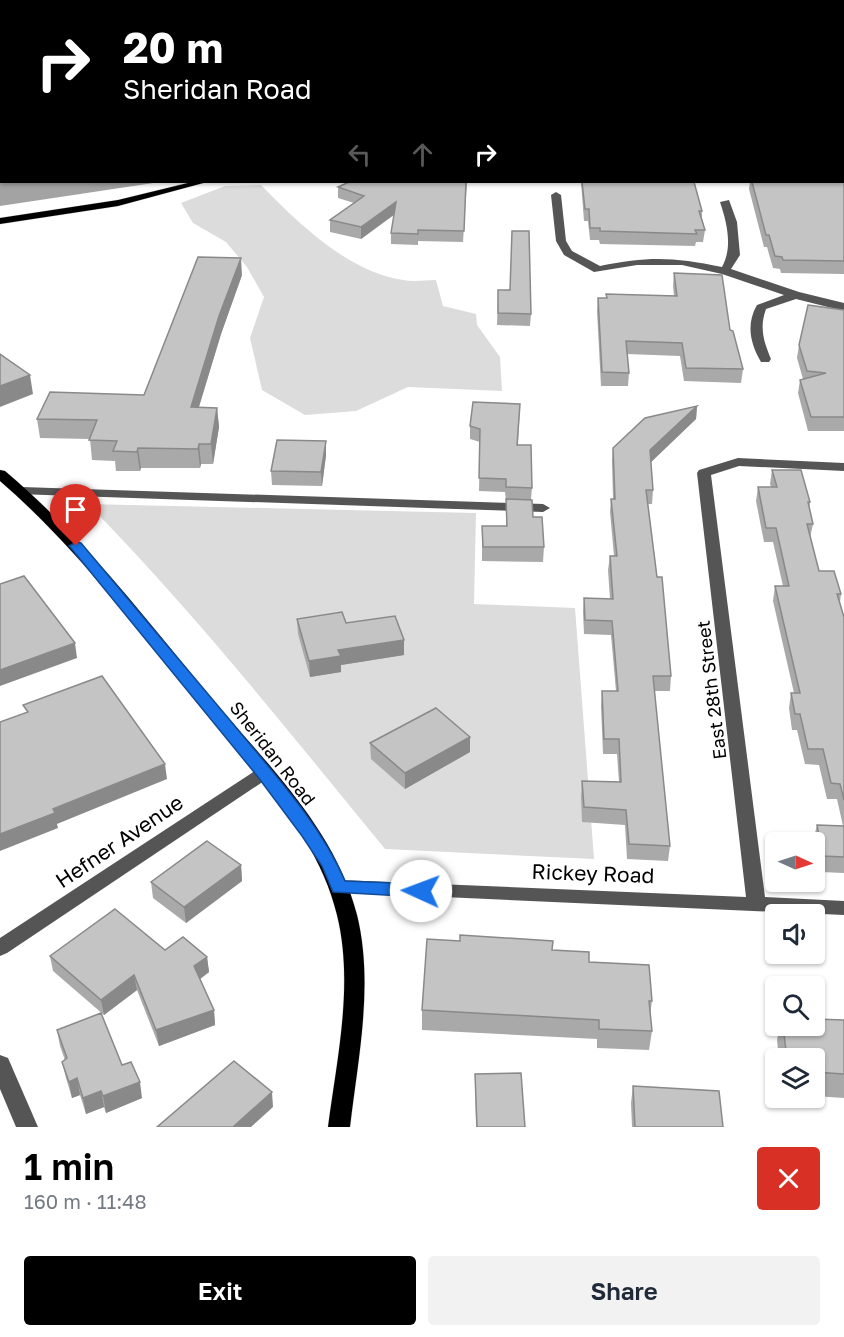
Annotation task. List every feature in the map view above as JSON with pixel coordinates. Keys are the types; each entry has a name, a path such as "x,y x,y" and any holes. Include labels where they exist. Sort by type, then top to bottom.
{"main road":[{"path":"0,221 118,203 198,183"},
{"name":"Sheridan Road","path":"0,474 22,491 64,531 101,574 264,773 308,831 330,865 347,914 353,961 351,1030 339,1127"}],"street":[{"path":"556,195 561,241 568,253 598,270 638,262 682,262 725,271 795,295 844,307"},
{"path":"725,202 732,222 734,255 725,271"},
{"path":"765,359 757,339 754,323 761,307 795,295"},
{"name":"East 28th Street","path":"756,903 704,473 738,462 844,466"},
{"path":"22,491 543,508"},
{"name":"Hefner Avenue","path":"0,948 264,773"},
{"name":"Rickey Road","path":"339,888 844,908"},
{"path":"0,1064 27,1127"}],"shaded area":[{"path":"0,183 153,183 0,206"},
{"path":"261,185 308,230 344,256 383,275 407,281 436,280 443,306 476,314 477,325 500,357 502,391 408,387 356,411 305,415 262,390 250,338 264,297 247,267 226,242 193,223 181,203 225,186"},
{"path":"88,504 476,513 474,604 575,608 594,859 385,849 204,630"}],"building":[{"path":"347,183 466,183 464,231 418,230 418,234 391,233 396,202 361,227 330,220 364,196 338,187"},
{"path":"582,183 694,183 705,230 695,230 697,234 600,231 600,228 590,228 589,209 585,209"},
{"path":"752,183 844,183 844,261 783,260 782,257 775,256 769,235 766,235"},
{"path":"512,231 529,231 531,314 498,313 498,290 510,290"},
{"path":"198,257 241,258 219,316 191,407 217,408 211,444 199,444 198,449 138,448 137,452 113,451 117,441 89,440 97,420 37,419 50,392 144,395"},
{"path":"674,273 722,275 730,330 733,331 743,369 686,368 682,343 626,341 629,373 602,372 598,298 607,298 606,294 677,296"},
{"path":"808,305 844,310 844,417 811,417 800,380 826,373 807,371 799,345"},
{"path":"0,354 30,375 0,386"},
{"path":"473,402 520,404 517,445 531,445 532,488 506,487 506,479 479,478 480,429 470,426"},
{"path":"697,406 650,450 653,490 646,490 657,577 662,577 671,676 653,676 670,846 629,844 626,810 584,807 582,781 621,782 619,739 604,739 602,691 618,691 612,621 585,620 584,598 613,599 610,556 617,556 611,499 615,499 613,448 645,418"},
{"path":"277,440 326,441 321,472 271,471"},
{"path":"772,470 801,470 810,502 808,502 813,524 807,524 819,571 834,571 841,594 837,594 844,617 844,800 840,784 831,783 823,749 808,749 800,714 795,714 791,693 800,693 775,586 789,586 776,528 766,528 758,487 777,487"},
{"path":"506,499 532,500 533,517 542,517 544,547 483,547 482,526 507,526"},
{"path":"24,576 75,643 0,670 0,584"},
{"path":"342,612 346,623 395,616 404,640 338,650 341,656 309,661 297,619"},
{"path":"102,676 165,764 53,809 55,813 0,834 0,722 28,712 23,705"},
{"path":"436,708 470,737 405,773 370,743"},
{"path":"817,825 844,826 844,857 825,856 825,832 818,832"},
{"path":"207,841 241,865 184,907 151,882"},
{"path":"115,909 165,950 183,937 207,957 194,966 214,1010 156,1030 134,975 101,1000 50,956"},
{"path":"460,935 553,941 552,950 589,952 589,962 649,965 652,1031 599,1029 599,1020 422,1010 427,939 460,941"},
{"path":"101,1013 122,1065 131,1062 140,1082 103,1096 101,1091 83,1098 77,1078 69,1082 62,1062 67,1058 57,1030"},
{"path":"825,1019 844,1020 844,1074 825,1073 825,1048 786,1048 784,1036 825,1036"},
{"path":"234,1061 272,1092 233,1127 157,1127"},
{"path":"521,1073 525,1127 477,1127 475,1074"},
{"path":"633,1086 719,1091 723,1127 635,1127"}],"route":[{"path":"76,546 264,773 308,831 330,865 339,888 421,891"}]}
